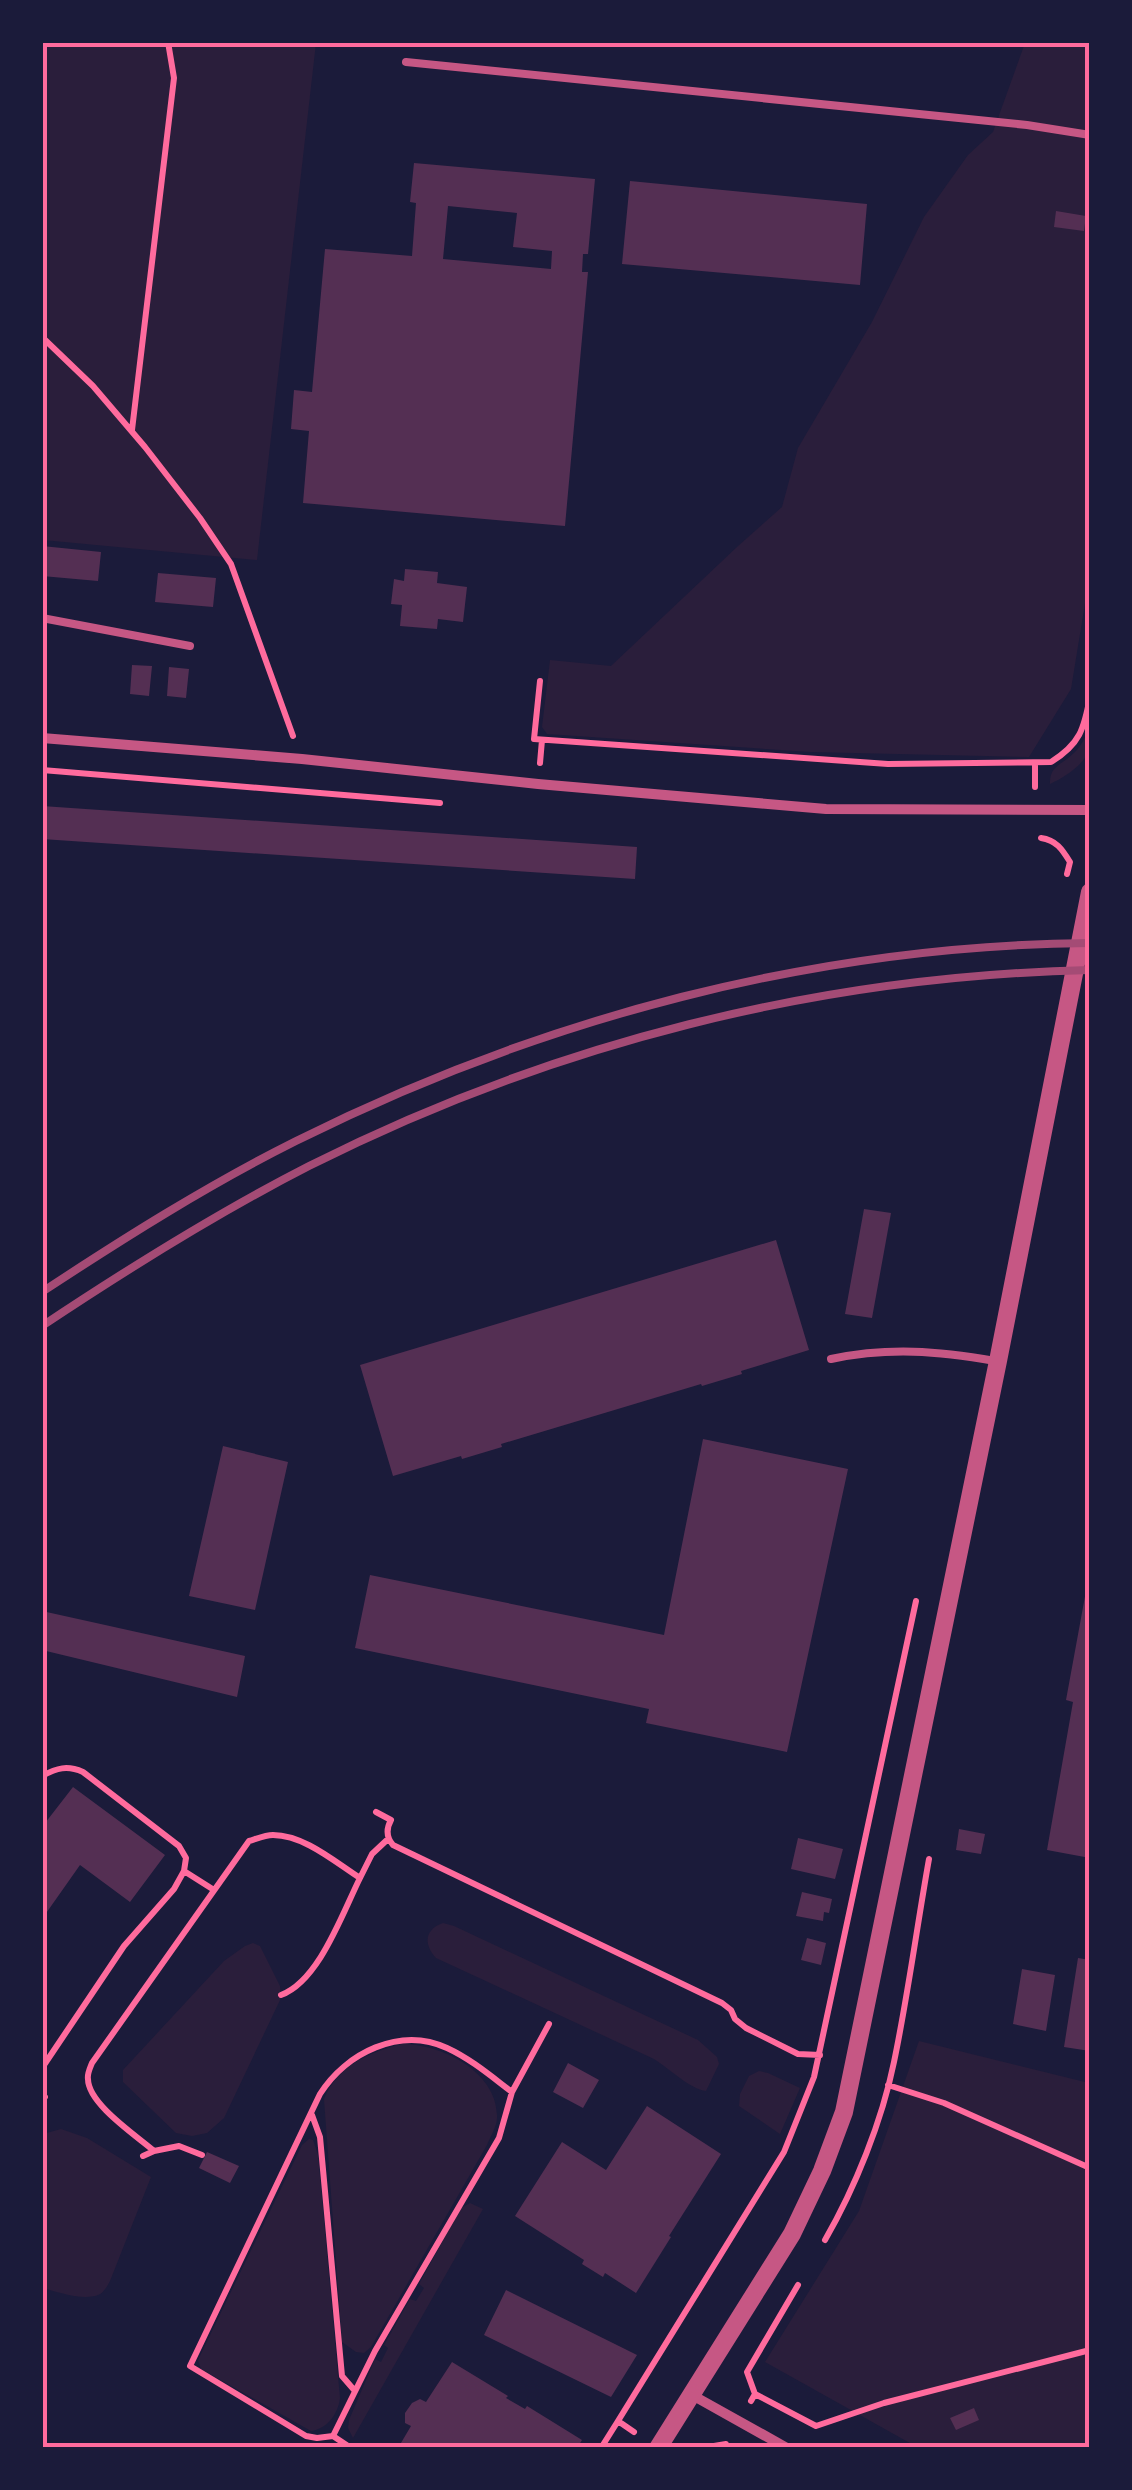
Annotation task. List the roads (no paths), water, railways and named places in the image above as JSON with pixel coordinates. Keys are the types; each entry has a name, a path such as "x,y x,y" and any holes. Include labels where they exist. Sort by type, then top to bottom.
{"street":[{"path":"42,738 826,809 1090,810"},
{"path":"658,2448 792,2234 844,2112 1090,892"},
{"path":"692,2395 787,2448"}],"lane":[{"path":"406,62 1090,134"},
{"path":"42,618 190,646"},
{"path":"831,1359 865,1352 917,1350 998,1361"}],"railway":[{"path":"42,1292 167,1213 296,1141 484,1059 582,1025 782,974 987,947 1090,943"},
{"path":"42,1326 174,1242 309,1166 401,1123 591,1052 688,1024 787,1002 988,975 1090,970"}]}
